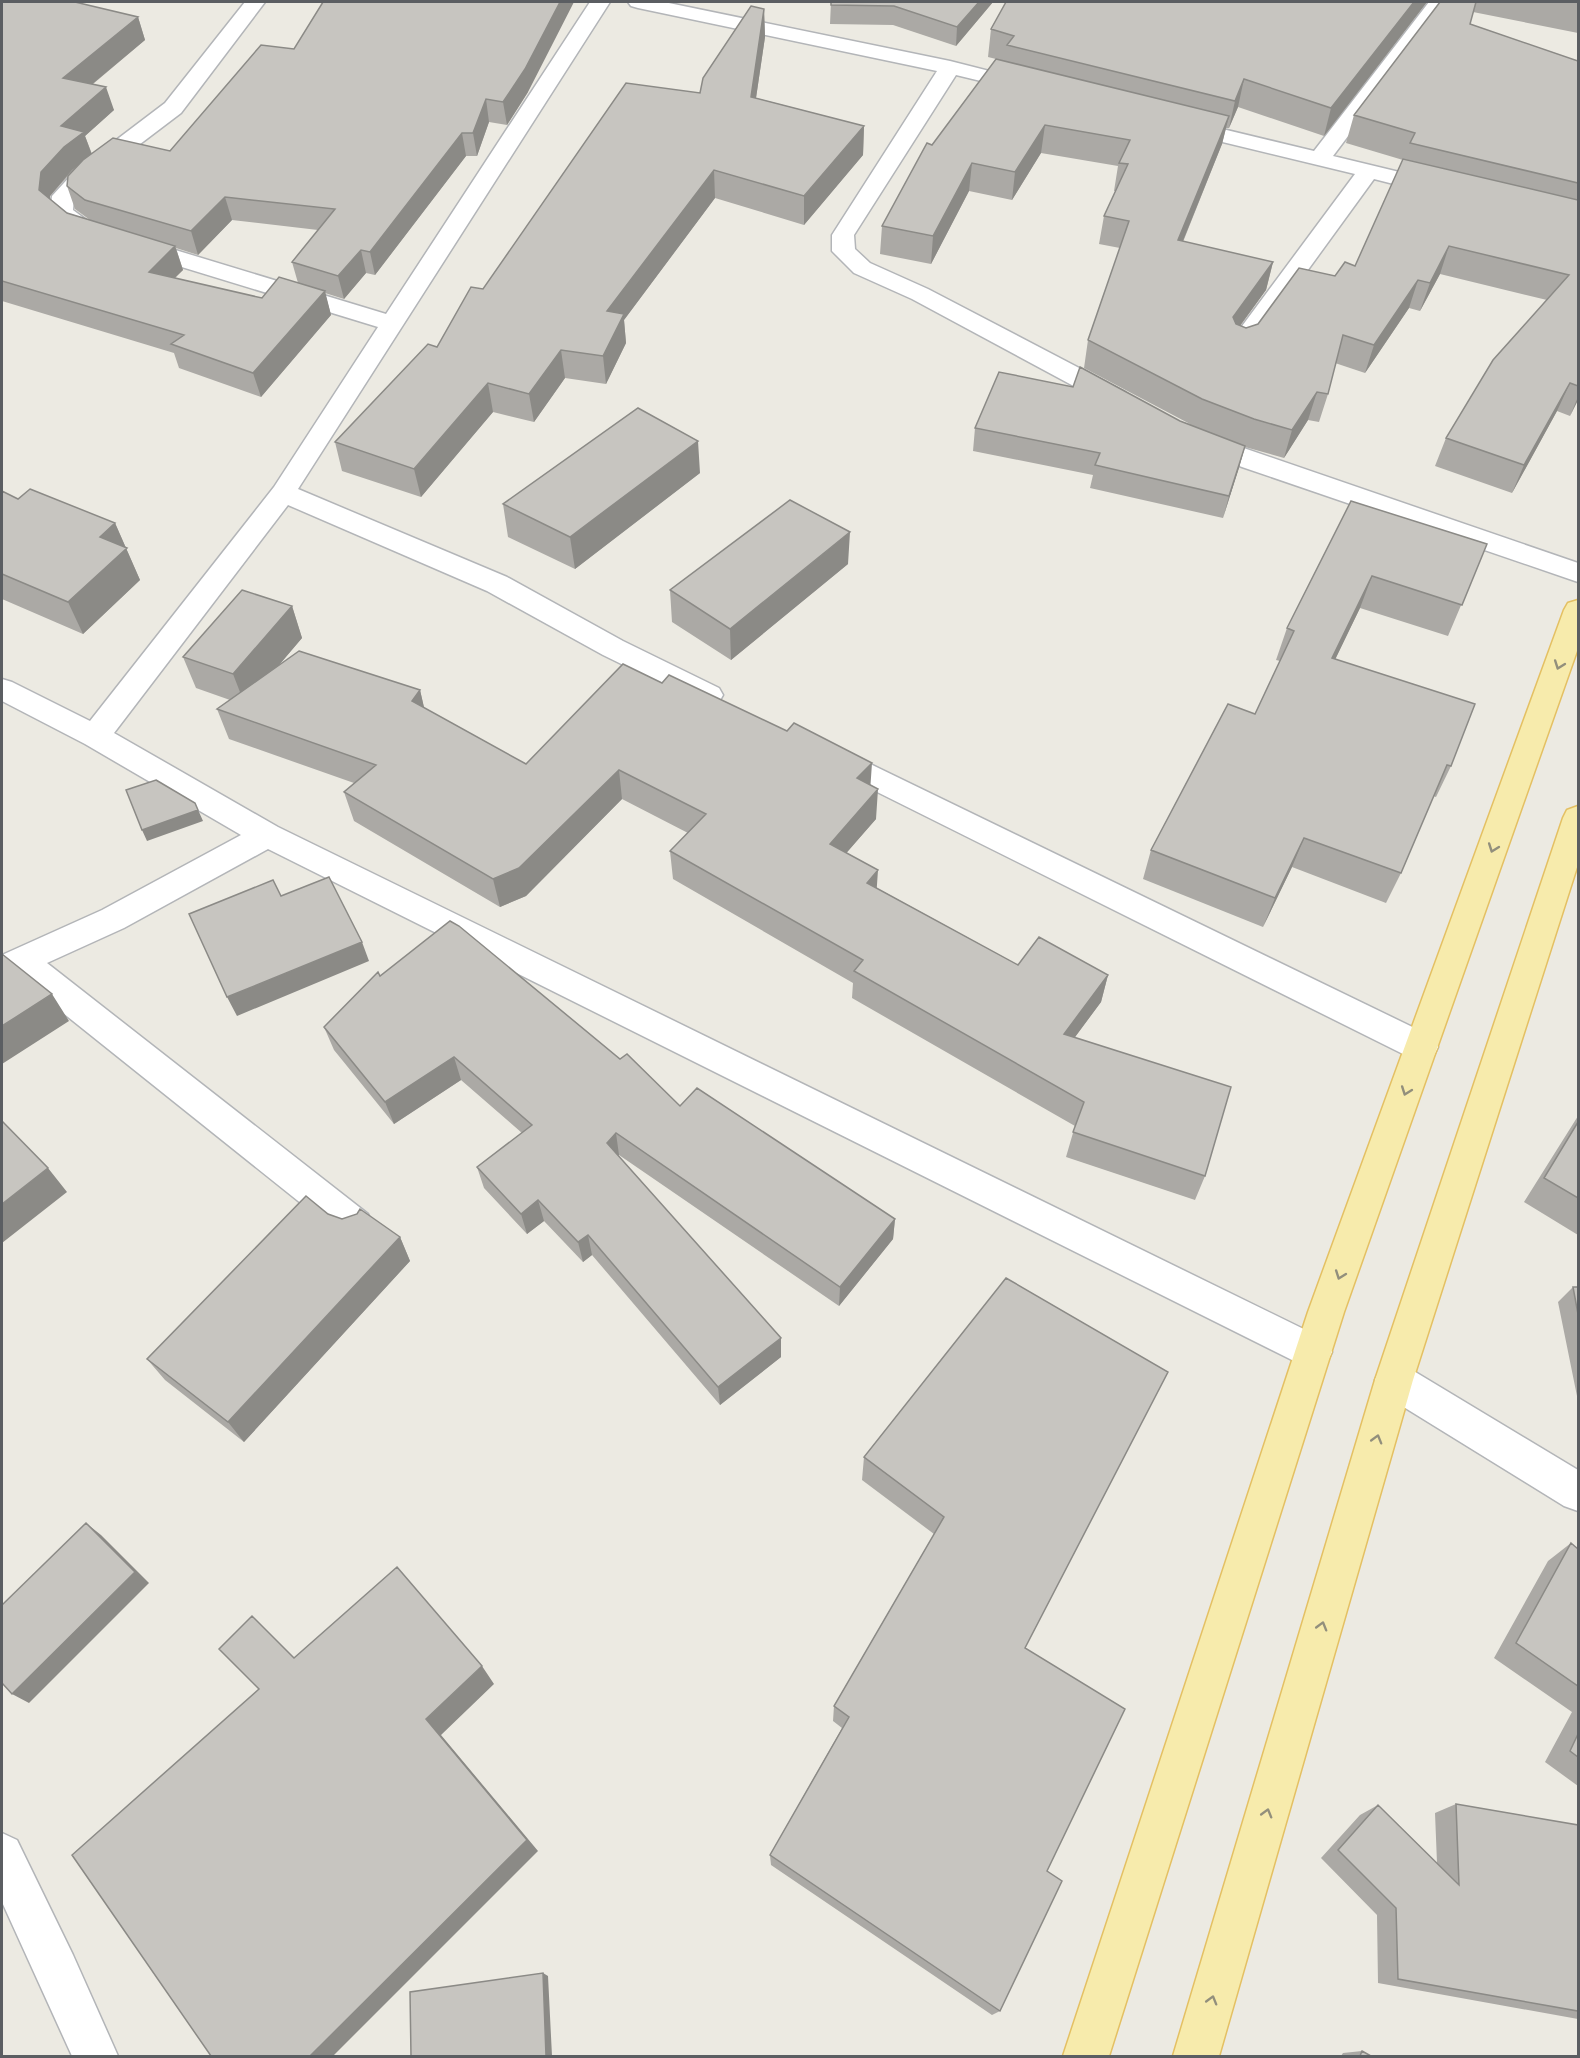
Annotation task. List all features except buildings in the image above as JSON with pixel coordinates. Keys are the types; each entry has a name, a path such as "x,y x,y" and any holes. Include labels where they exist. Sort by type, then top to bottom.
{"main road":[{"path":"1086,2056 1313,1352 1578,610"},
{"path":"1196,2056 1394,1380 1578,818"}],"street":[{"path":"255,2 173,108 81,177 63,196 61,212 85,230 393,324"},
{"path":"95,736 283,493 600,2"},
{"path":"638,2 950,67 1042,90"},
{"path":"1319,160 1439,2"},
{"path":"950,67 843,235 844,251 862,268 951,310 1134,408"},
{"path":"1157,120 1457,193"},
{"path":"1240,346 1368,172"},
{"path":"1174,429 1251,461 1578,573"},
{"path":"283,493 497,584 613,648 730,705"},
{"path":"2,689 95,736 267,836 1313,1352"},
{"path":"804,742 1421,1047"},
{"path":"267,836 113,919 11,965 355,1225"},
{"path":"1394,1380 1578,1492"},
{"path":"2,1856 95,2056"}]}
